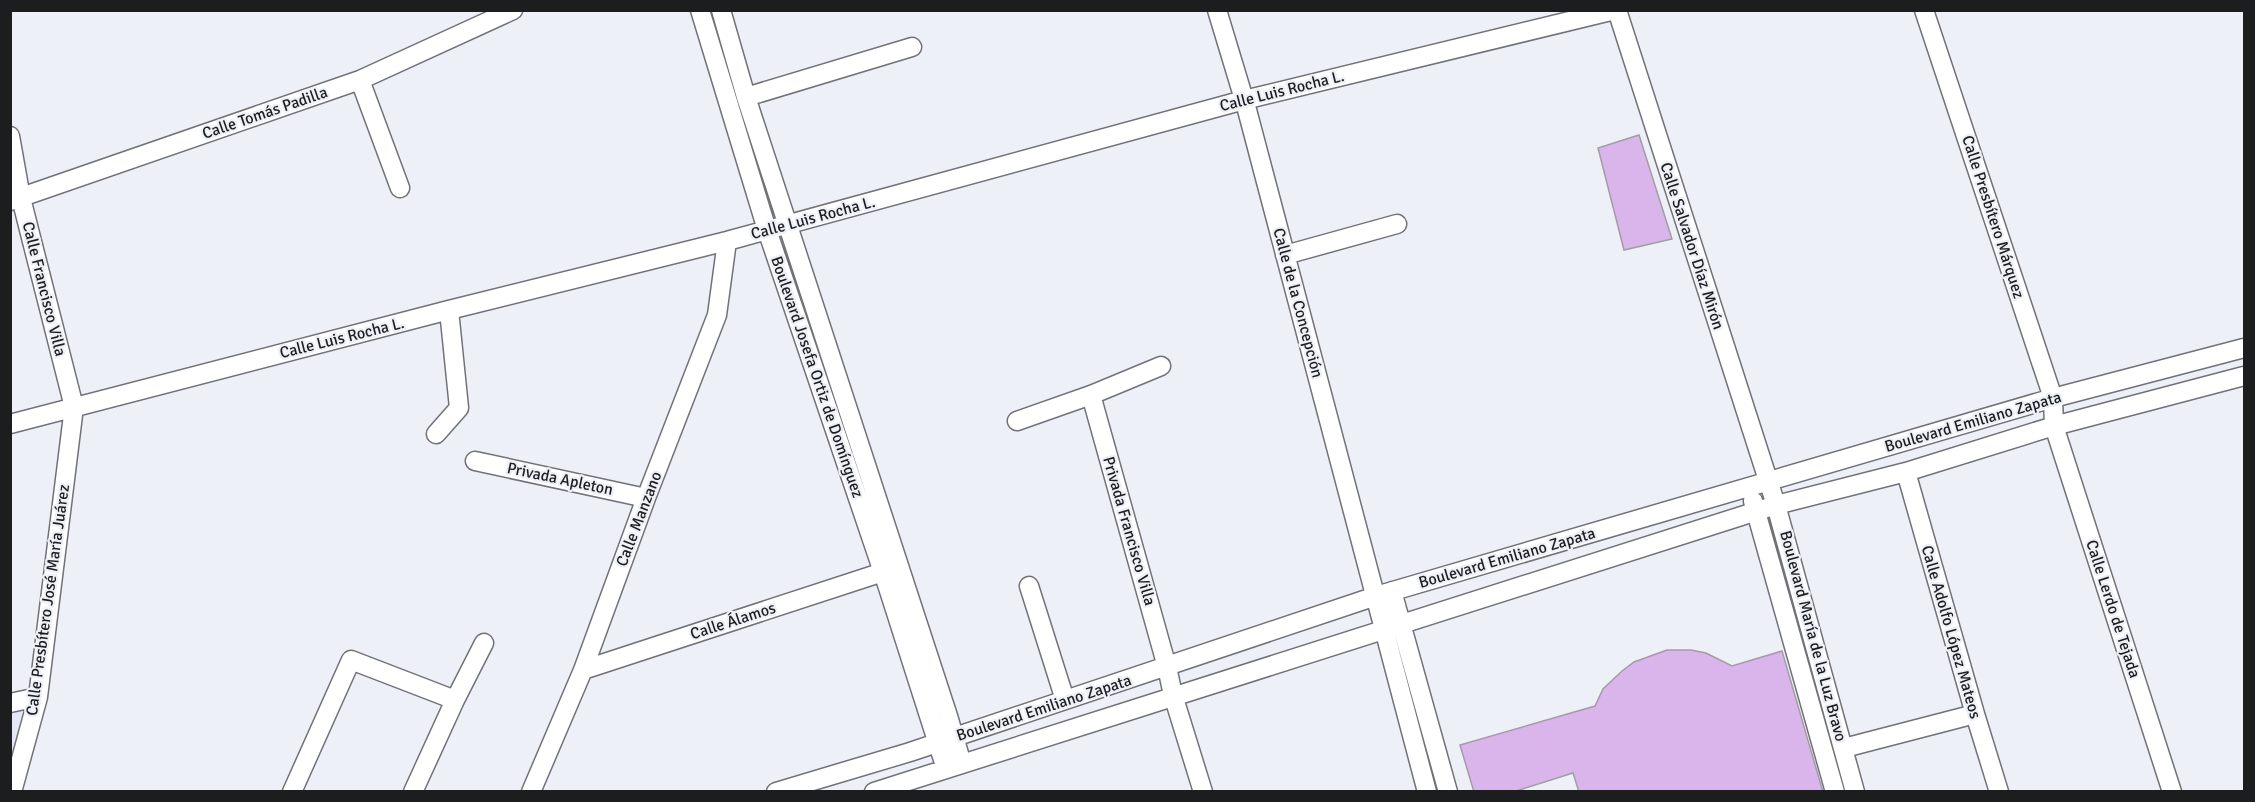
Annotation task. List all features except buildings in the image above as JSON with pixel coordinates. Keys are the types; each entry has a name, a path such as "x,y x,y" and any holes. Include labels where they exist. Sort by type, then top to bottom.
{"street":[{"name":"Calle Tomás Padilla","path":"16,200 360,80 513,10"},
{"name":"Boulevard Josefa Ortiz de Domínguez","path":"700,10 767,230 883,572 946,740"},
{"name":"Boulevard Josefa Ortiz de Domínguez","path":"721,10 746,97 941,694 946,740"},
{"name":"Calle de la Concepción","path":"1217,10 1244,100 1285,255 1384,593"},
{"name":"Calle Luis Rocha L.","path":"10,424 449,310 727,241 1244,100 1616,10"},
{"name":"Calle Salvador Díaz Mirón","path":"1616,10 1767,481"},
{"name":"Calle Presbítero Márquez","path":"1924,10 2053,398 2054,426"},
{"path":"746,97 912,47"},
{"path":"360,80 400,188"},
{"name":"Calle Francisco Villa","path":"10,136 16,200 74,407"},
{"path":"1285,255 1397,224"},
{"name":"Calle Manzano","path":"531,792 583,670 717,315 727,241"},
{"path":"436,434 459,408 449,310"},
{"name":"Boulevard Emiliano Zapata","path":"776,792 910,752 1384,593 2053,398 2244,348"},
{"path":"1017,421 1091,395 1161,366"},
{"name":"Boulevard Emiliano Zapata","path":"874,792 920,785 954,766 1776,505 1906,472 2054,426 2244,376"},
{"name":"Privada Francisco Villa","path":"1091,395 1167,667"},
{"name":"Calle Presbítero José María Juárez","path":"12,792 38,697 74,407"},
{"name":"Calle Lerdo de Tejada","path":"2054,426 2172,792"},
{"name":"Privada Apleton","path":"475,461 646,498"},
{"name":"Calle Adolfo López Mateos","path":"1906,472 1999,792"},
{"name":"Boulevard María de la Luz Bravo","path":"1767,481 1776,505 1856,792"},
{"name":"Boulevard María de la Luz Bravo","path":"1750,488 1835,792"},
{"name":"Calle Álamos","path":"583,670 883,572"},
{"path":"1029,586 1065,700"},
{"path":"1384,593 1402,624 1449,792"},
{"path":"1384,593 1384,629 1427,792"},
{"path":"413,792 484,643"},
{"path":"292,792 351,660 455,700"},
{"path":"1167,667 1173,695 1203,792"},
{"path":"10,703 38,697"},
{"path":"1844,748 1975,714"},
{"path":"946,740 954,766"},
{"path":"910,752 920,785"},
{"path":"891,757 901,788"}],"shaded area":[{"path":"23,709 11,764 11,712"}]}
